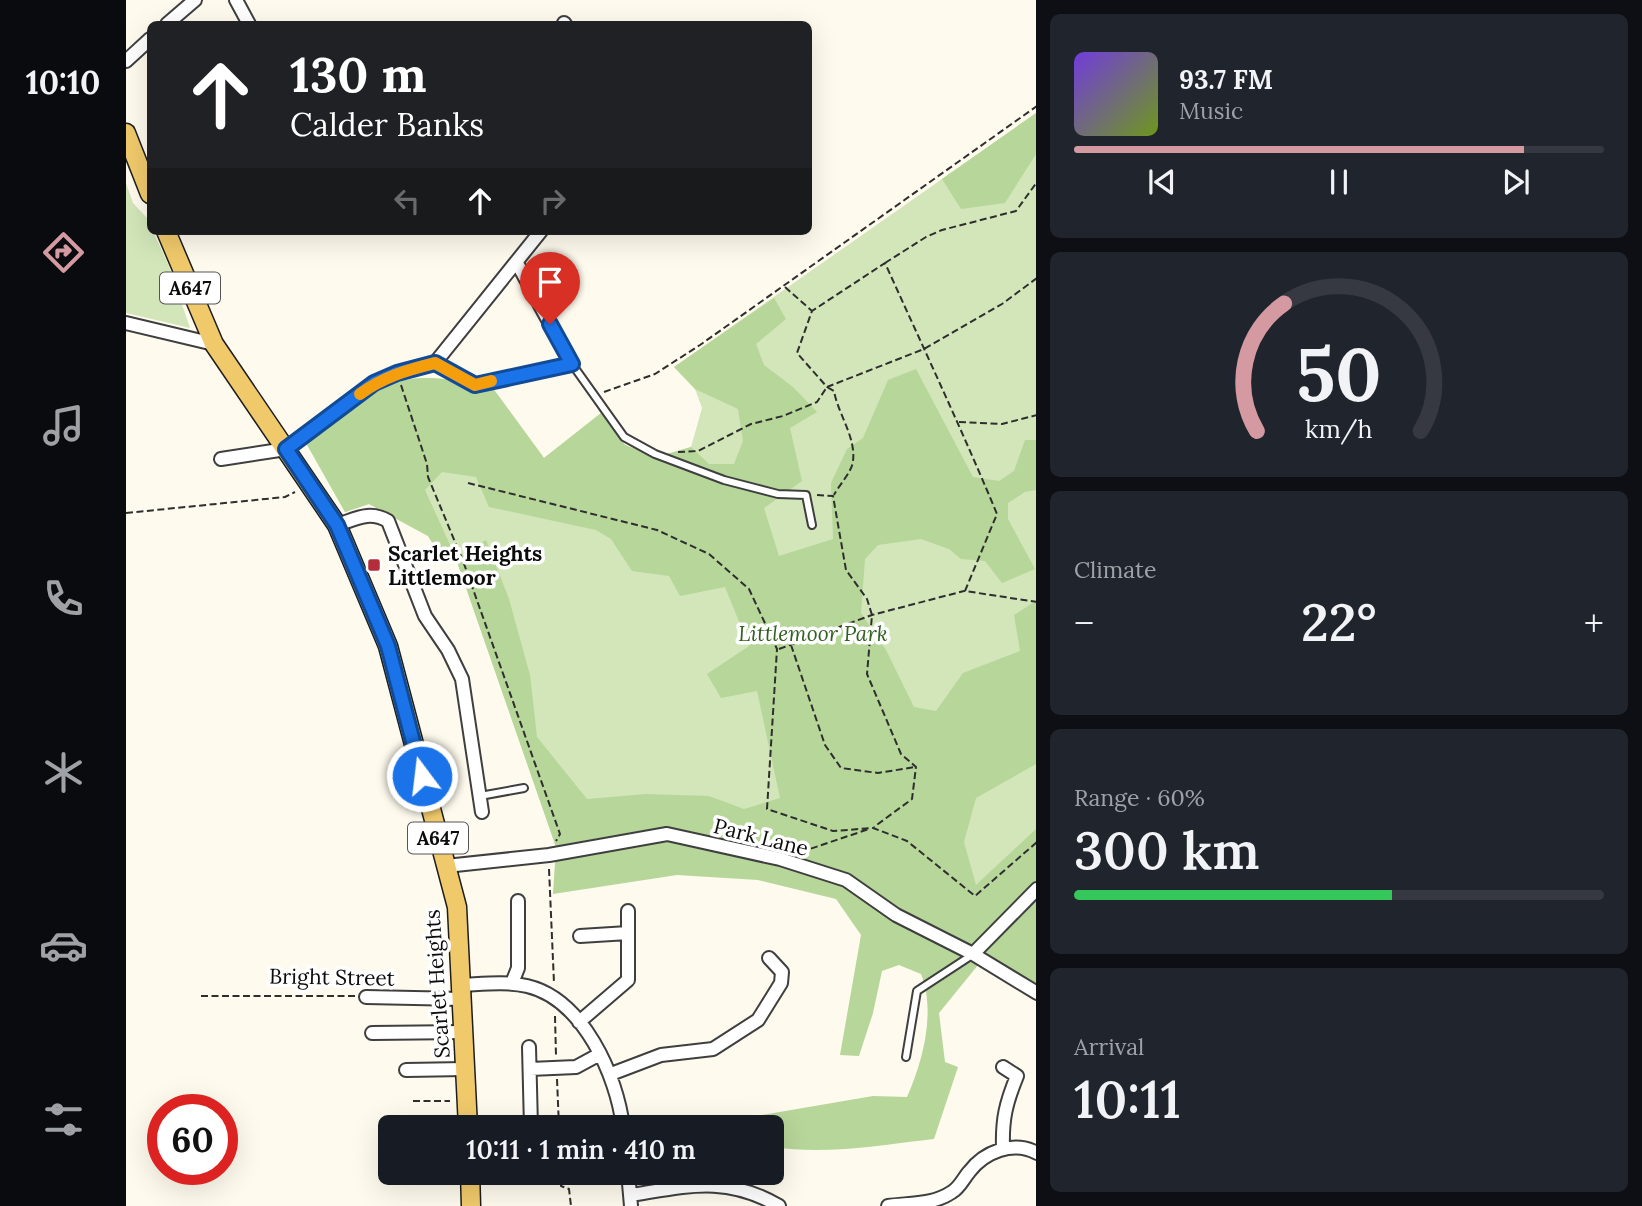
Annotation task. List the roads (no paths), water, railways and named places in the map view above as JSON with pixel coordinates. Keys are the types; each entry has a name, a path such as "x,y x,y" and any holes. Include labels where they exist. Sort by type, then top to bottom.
{"main road":[{"path":"126,133 147,186"},
{"name":"A647","path":"168,235 215,344 337,525"},
{"name":"Scarlet Heights","path":"337,525 388,646 457,907 468,1115"},
{"path":"470,1185 471,1206"}],"street":[{"path":"170,21 195,0"},
{"path":"236,0 247,21"},
{"path":"126,61 147,42"},
{"path":"221,459 286,449 374,383 397,373 435,363 538,235"},
{"path":"435,363 475,385 572,364 517,263"},
{"path":"126,323 215,344"},
{"path":"337,525 377,515 388,521 425,616 448,650 462,679 482,812"},
{"name":"Park Lane","path":"446,866 549,855 667,834 780,859 846,880 896,915 973,954 1036,992"},
{"path":"973,954 1036,889"},
{"path":"518,901 518,968 512,983 529,986 554,998 579,1022 611,1074 620,1115"},
{"path":"579,1022 628,980 628,911"},
{"path":"580,936 628,933"},
{"path":"611,1074 661,1055 713,1049 758,1020 781,983 782,972 769,958"},
{"name":"Bright Street","path":"366,997 462,992 512,983"},
{"path":"372,1033 464,1032"},
{"path":"529,1047 531,1115"},
{"path":"530,1069 576,1067 600,1054"},
{"path":"1003,1067 1017,1076 1005,1107 1002,1124 1003,1148"},
{"path":"406,1070 465,1069"},
{"path":"888,1206 920,1203 951,1193 961,1185 976,1164 1003,1148 1036,1153"},
{"path":"631,1200 705,1184 748,1191 779,1206"}],"lane":[{"path":"572,364 624,437 655,454 724,480 778,494 806,495 812,525"},
{"path":"480,796 524,788"},
{"path":"906,1057 918,990 973,954"}],"place":[{"name":"Scarlet Heights Littlemoor","path":"374,565"}],"park label":[{"name":"Littlemoor Park","path":"813,633"}]}
